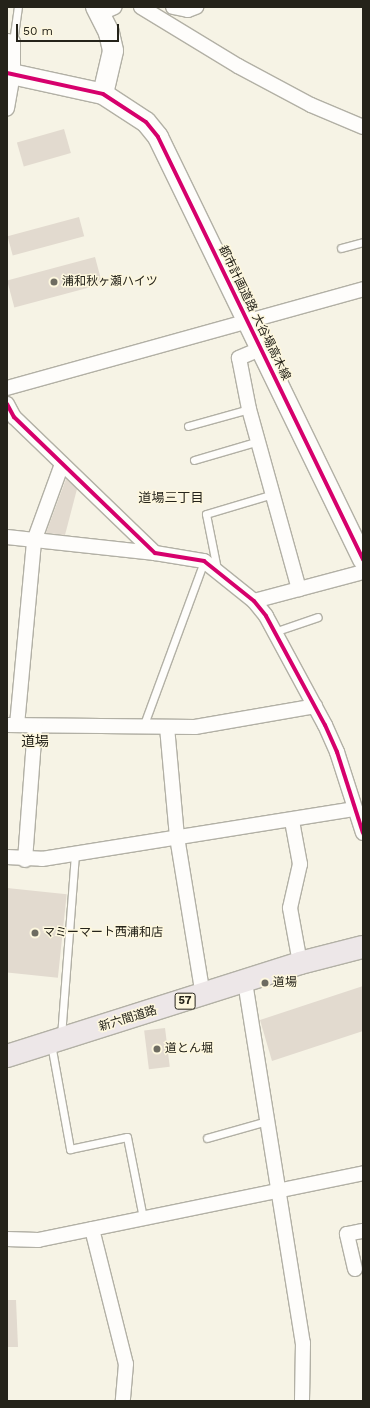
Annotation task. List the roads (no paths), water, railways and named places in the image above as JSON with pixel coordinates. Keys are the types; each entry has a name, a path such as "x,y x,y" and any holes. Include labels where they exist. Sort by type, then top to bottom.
{"main road":[{"name":"新六間道路","path":"7,1056 203,996 300,963 363,947"}],"street":[{"path":"141,7 238,66 311,104 363,127"},
{"path":"172,7 188,10 196,7"},
{"path":"103,94 113,51 104,9"},
{"path":"7,108 10,74 10,42"},
{"name":"都市計画道路 大谷場高木線","path":"10,74 103,94 142,118 158,137 246,322 363,560"},
{"path":"7,388 363,289"},
{"path":"260,349 239,358 249,409 299,589"},
{"path":"7,404 14,417 155,553"},
{"path":"62,464 34,541 12,725 195,727 315,706"},
{"path":"7,536 34,541 155,553 204,561 216,569 254,601 274,632 315,706 337,752 363,833"},
{"path":"254,601 363,572"},
{"path":"25,860 35,726"},
{"path":"167,727 177,837 203,996"},
{"path":"7,857 25,860 292,821 355,809"},
{"path":"292,821 300,864 290,908 300,963"},
{"path":"245,982 303,1343 302,1401"},
{"path":"7,1239 38,1240 363,1173"},
{"path":"92,1229 126,1364 123,1401"},
{"path":"355,1269 347,1234 363,1231"}],"lane":[{"path":"10,42 18,7"},
{"path":"341,248 363,242"},
{"path":"188,426 249,409"},
{"path":"194,460 259,441"},
{"path":"216,569 206,514 273,494"},
{"path":"143,727 204,561"},
{"path":"274,632 318,617"},
{"path":"75,853 55,1041 70,1149 127,1137 143,1218"},
{"path":"207,1138 267,1121"}],"place":[{"name":"浦和秋ヶ瀬ハイツ","path":"54,282"},
{"name":"マミーマート西浦和店","path":"35,933"},
{"name":"道場","path":"265,983"},
{"name":"道とん堀","path":"157,1049"}],"district":[{"name":"道場三丁目","path":"171,498"},
{"name":"道場","path":"35,741"}]}
